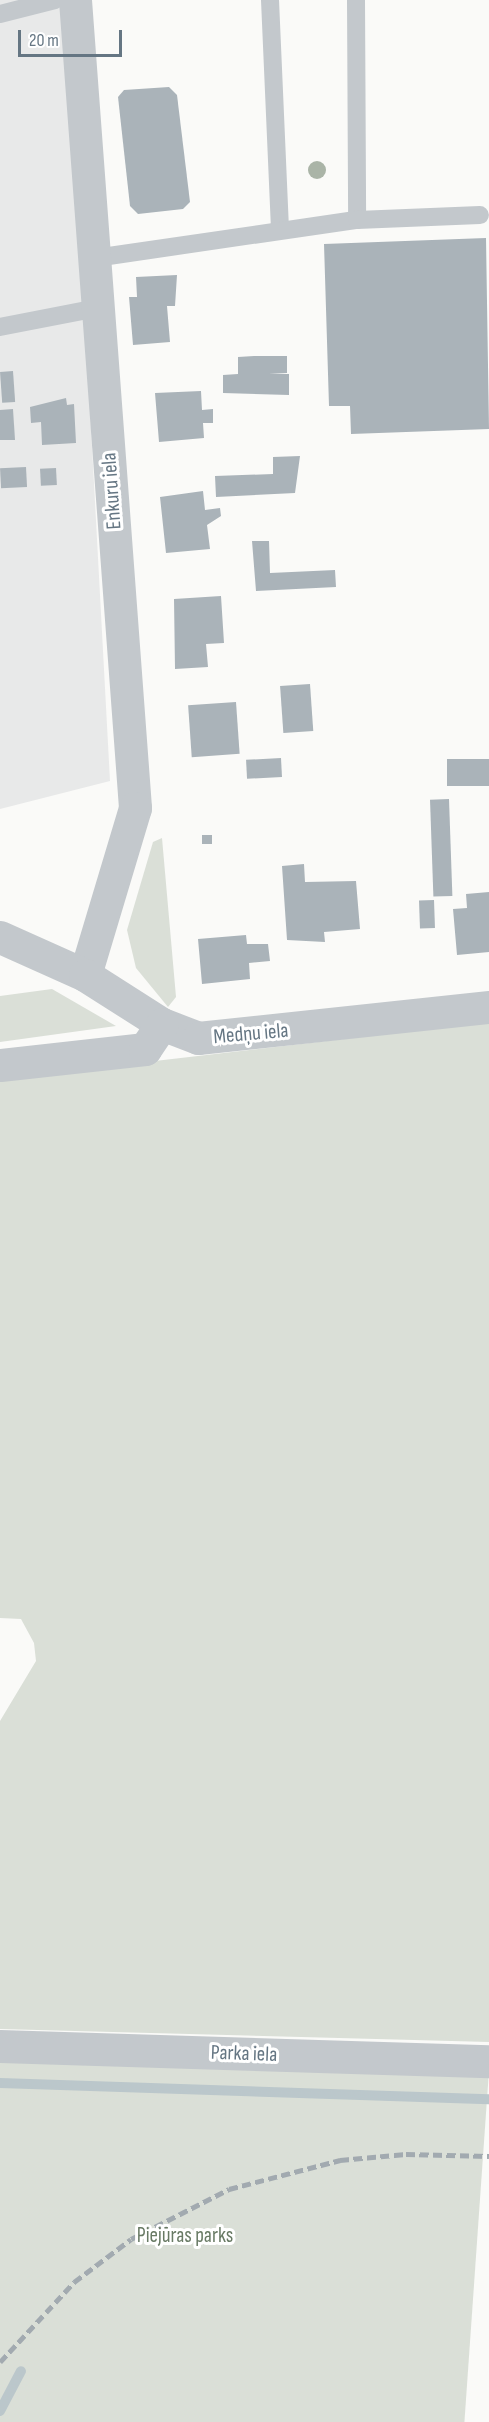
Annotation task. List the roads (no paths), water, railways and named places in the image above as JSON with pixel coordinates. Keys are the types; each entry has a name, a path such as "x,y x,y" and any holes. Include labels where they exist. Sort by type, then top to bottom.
{"street":[{"name":"Enkuru iela","path":"75,0 135,808 85,975"},
{"name":"Medņu iela","path":"0,937 85,975 162,1024 198,1038 225,1038 489,1007"},
{"path":"0,1065 145,1049 162,1024"},
{"name":"Parka iela","path":"0,2046 489,2061"}],"lane":[{"path":"0,14 55,0"},
{"path":"270,0 280,229"},
{"path":"356,0 357,220"},
{"path":"94,258 280,229 357,220 480,215"},
{"path":"0,327 98,308"}],"waterway":[{"path":"0,2083 489,2099"},
{"path":"0,2411 21,2371"}],"railway":[{"path":"0,2362 74,2282 131,2239 229,2189 340,2160 406,2154 489,2156"}],"park label":[{"name":"Piejūras parks","path":"185,2236"}]}
